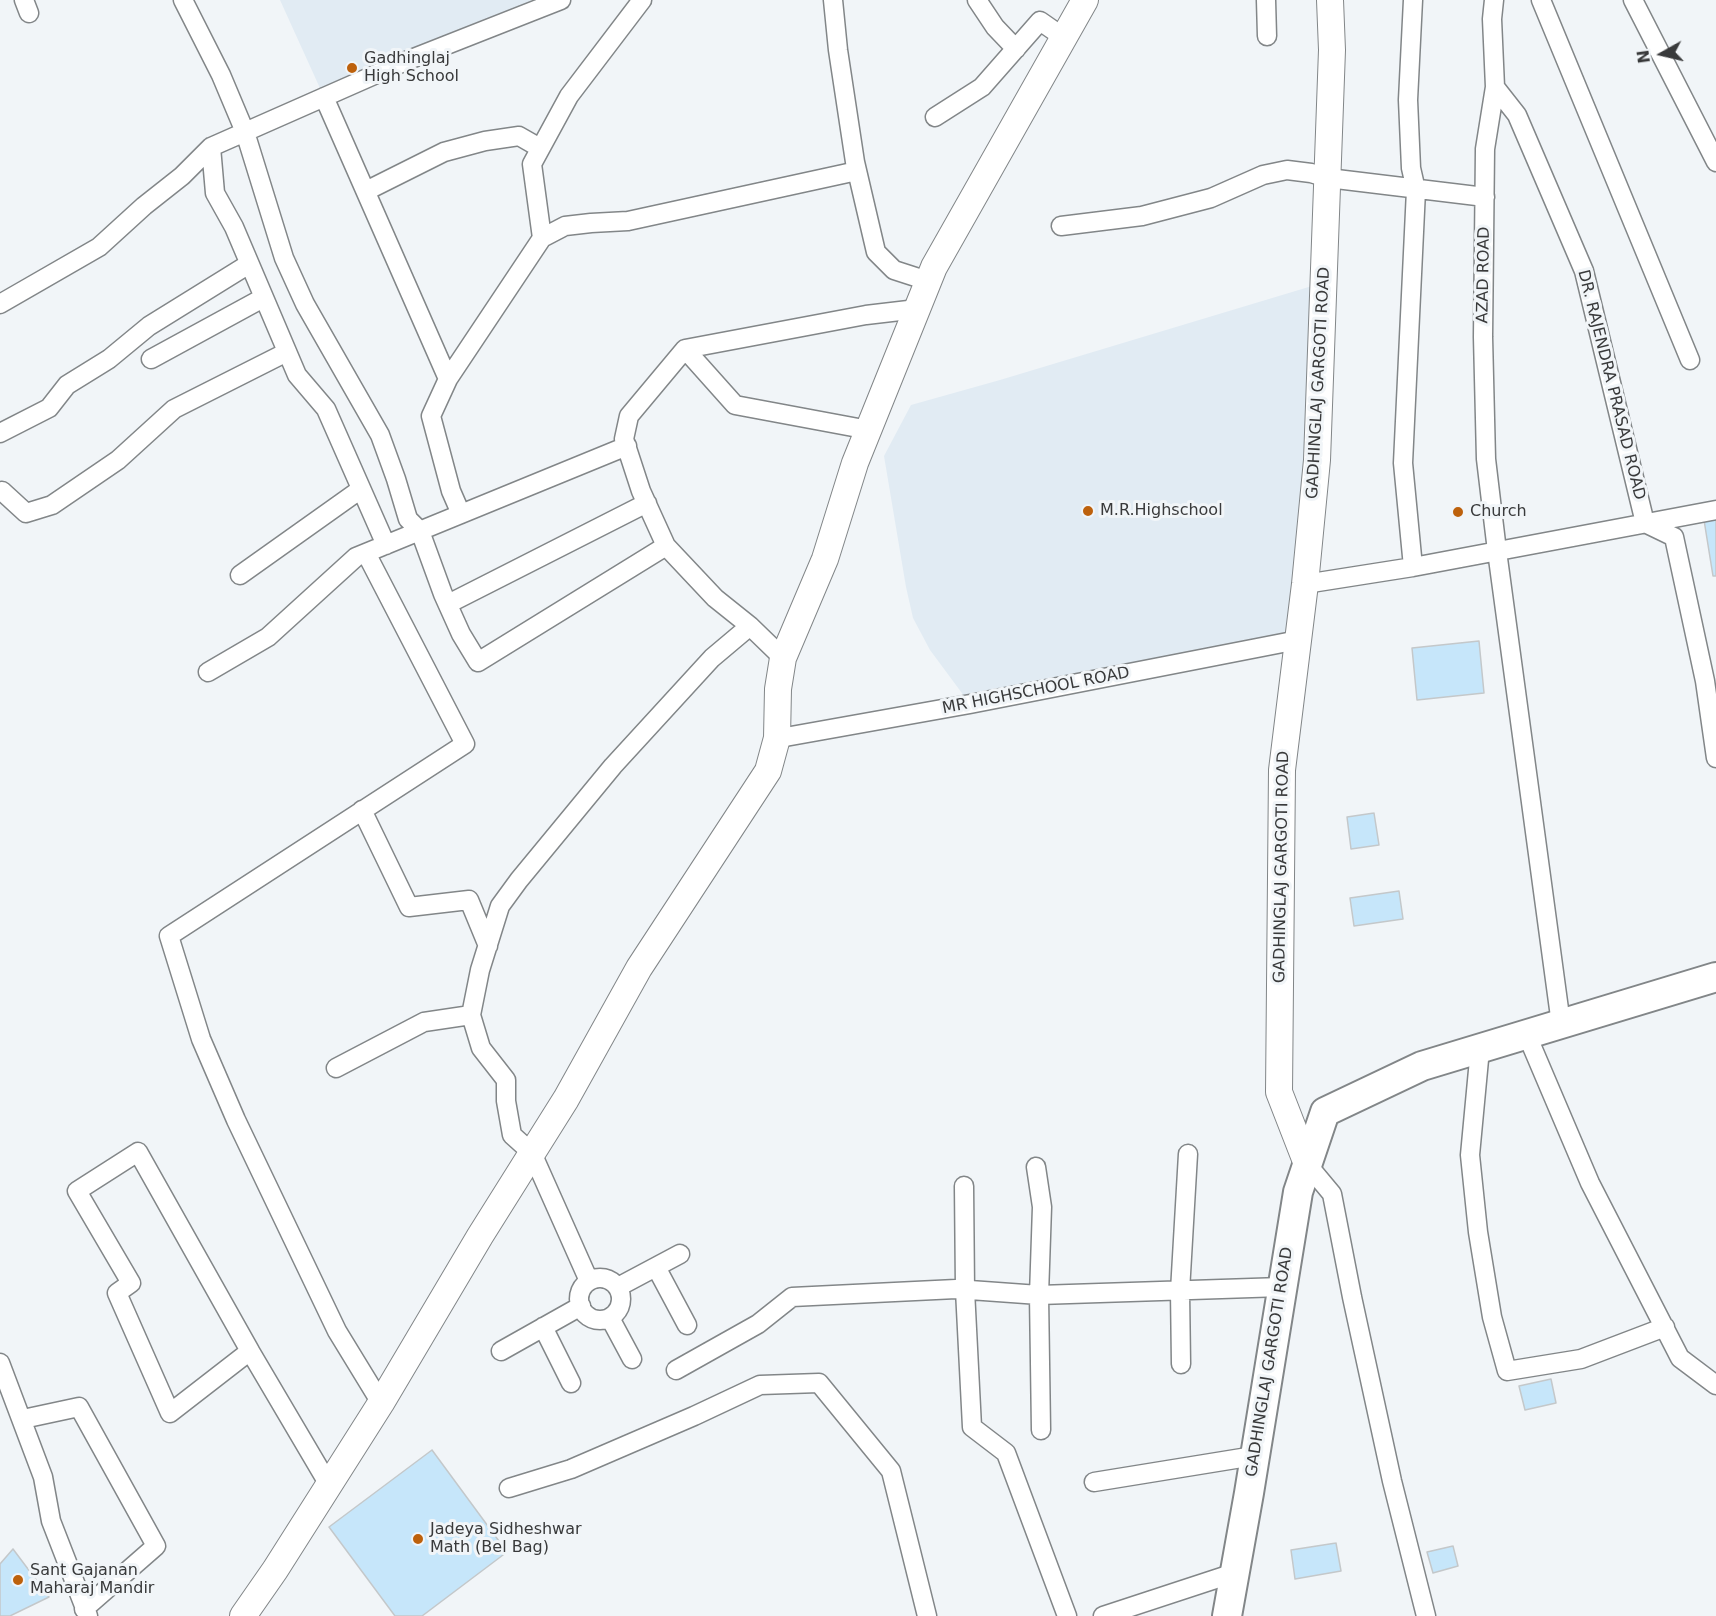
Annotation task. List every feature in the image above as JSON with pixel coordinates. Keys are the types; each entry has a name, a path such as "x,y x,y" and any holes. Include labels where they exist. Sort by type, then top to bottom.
{"main road":[{"path":"1307,1164 1325,1112 1422,1066 1716,977"},
{"name":"GADHINGLAJ GARGOTI ROAD","path":"1227,1616 1298,1192 1307,1164"}],"street":[{"path":"183,0 221,75 245,132 284,258 305,304 380,435 408,519 420,531 461,634 477,662 666,546"},
{"path":"0,304 99,247 144,206 182,176 211,147 406,61 561,0"},
{"path":"542,238 532,164 569,96 642,0"},
{"path":"833,0 838,50 857,171 876,252 894,270 928,281"},
{"path":"977,0 994,27 1016,49"},
{"path":"243,1616 275,1570 381,1403 480,1236 566,1099 639,968 768,771 775,739 778,689 783,658 825,559 855,463 928,281 1084,0"},
{"path":"1266,0 1267,36"},
{"name":"GADHINGLAJ GARGOTI ROAD","path":"1307,1164 1279,1092 1282,770 1305,584 1317,460 1332,50 1330,0"},
{"path":"1413,0 1408,100 1411,168 1416,189 1403,463 1413,567"},
{"name":"AZAD ROAD","path":"1494,0 1492,19 1495,87 1485,149 1483,337 1486,459 1561,1024"},
{"path":"1541,0 1690,360"},
{"path":"1633,0 1716,162"},
{"path":"934,117 982,87 1040,21 1063,37"},
{"name":"DR. RAJENDRA PRASAD ROAD","path":"1495,87 1517,115 1584,271 1645,523"},
{"path":"324,97 448,379"},
{"path":"366,191 444,152 485,141 519,136 540,148"},
{"path":"211,147 215,193 234,227 297,375 326,410 386,545"},
{"path":"1061,226 1153,213 1211,198 1263,175 1287,170 1328,178 1485,197"},
{"path":"461,514 451,491 431,416 448,379 542,238 565,226 628,221 857,171"},
{"path":"0,433 49,408 67,385 109,359 149,326 249,264"},
{"path":"151,359 263,298"},
{"path":"783,658 750,626 715,598 666,546 641,491 624,439 629,416 685,349 866,315 917,309"},
{"path":"685,349 735,405 868,430"},
{"path":"2,491 26,513 52,505 118,460 174,409 287,352"},
{"path":"208,672 268,637 356,557 627,446"},
{"path":"240,575 361,489"},
{"path":"448,604 647,503"},
{"path":"1305,584 1413,567 1716,510"},
{"path":"1645,523 1674,537 1705,681 1716,758"},
{"path":"366,553 465,744 169,936 201,1039 236,1120 337,1331 381,1403"},
{"path":"589,1281 532,1153 512,1135 506,1101 506,1080 481,1048 471,1015 480,970 500,906 519,880 613,766 712,658 750,626"},
{"name":"MR HIGHSCHOOL ROAD","path":"775,739 970,704 1298,640"},
{"path":"362,810 409,907 469,900 488,946"},
{"path":"336,1068 424,1022 471,1015"},
{"path":"1527,1035 1590,1183 1680,1358 1715,1388"},
{"path":"1480,1049 1470,1155 1478,1232 1492,1317 1507,1371 1581,1359 1665,1327"},
{"path":"250,1351 170,1413 117,1293 131,1283 77,1191 138,1152 250,1351 329,1485"},
{"path":"1181,1364 1180,1292 1188,1154"},
{"path":"1307,1164 1332,1194 1389,1469 1426,1616"},
{"path":"1036,1167 1042,1207 1039,1295 1041,1430"},
{"path":"964,1186 964,1290 972,1428 1006,1454 1067,1616"},
{"path":"618,1287 680,1254"},
{"path":"656,1267 687,1325"},
{"path":"602,1277 618,1287 621,1301 616,1314 610,1318 590,1317 581,1306 579,1299 580,1292 589,1281 602,1277"},
{"path":"676,1370 758,1324 792,1298 964,1290 1039,1295 1282,1287"},
{"path":"501,1351 581,1306"},
{"path":"610,1318 632,1359"},
{"path":"543,1327 571,1383"},
{"path":"0,1363 43,1477 51,1521 86,1612 156,1546 79,1407 22,1419"},
{"path":"509,1488 571,1468 694,1416 759,1385 819,1383 891,1471 927,1616"},
{"path":"1094,1482 1254,1456"},
{"path":"1103,1616 1234,1573"}],"shaded area":[{"name":"Gadhinglaj High School","path":"280,0 561,0 324,97"},
{"path":"1322,283 1298,640 970,704 930,650 913,618 906,587 884,456 911,405"}],"building":[{"path":"1716,518 1716,576 1713,576 1704,520"},
{"path":"1479,641 1484,693 1417,700 1412,648"},
{"path":"1374,813 1379,845 1351,849 1347,817"},
{"path":"1399,891 1403,919 1354,926 1350,898"},
{"path":"1551,1379 1556,1403 1525,1410 1519,1386"},
{"name":"Jadeya Sidheshwar Math (Bel Bag)","path":"432,1450 507,1552 422,1616 395,1616 329,1527"},
{"path":"1336,1543 1341,1571 1295,1579 1291,1550"},
{"path":"1453,1546 1458,1566 1433,1573 1427,1552"},
{"name":"Sant Gajanan Maharaj Mandir","path":"13,1549 49,1597 10,1616 0,1616 0,1564"}],"place":[{"name":"Gadhinglaj High School","path":"352,68"},
{"name":"M.R.Highschool","path":"1088,511"},
{"name":"Church","path":"1458,512"},
{"name":"Jadeya Sidheshwar Math (Bel Bag)","path":"418,1539"},
{"name":"Sant Gajanan Maharaj Mandir","path":"18,1580"}]}
